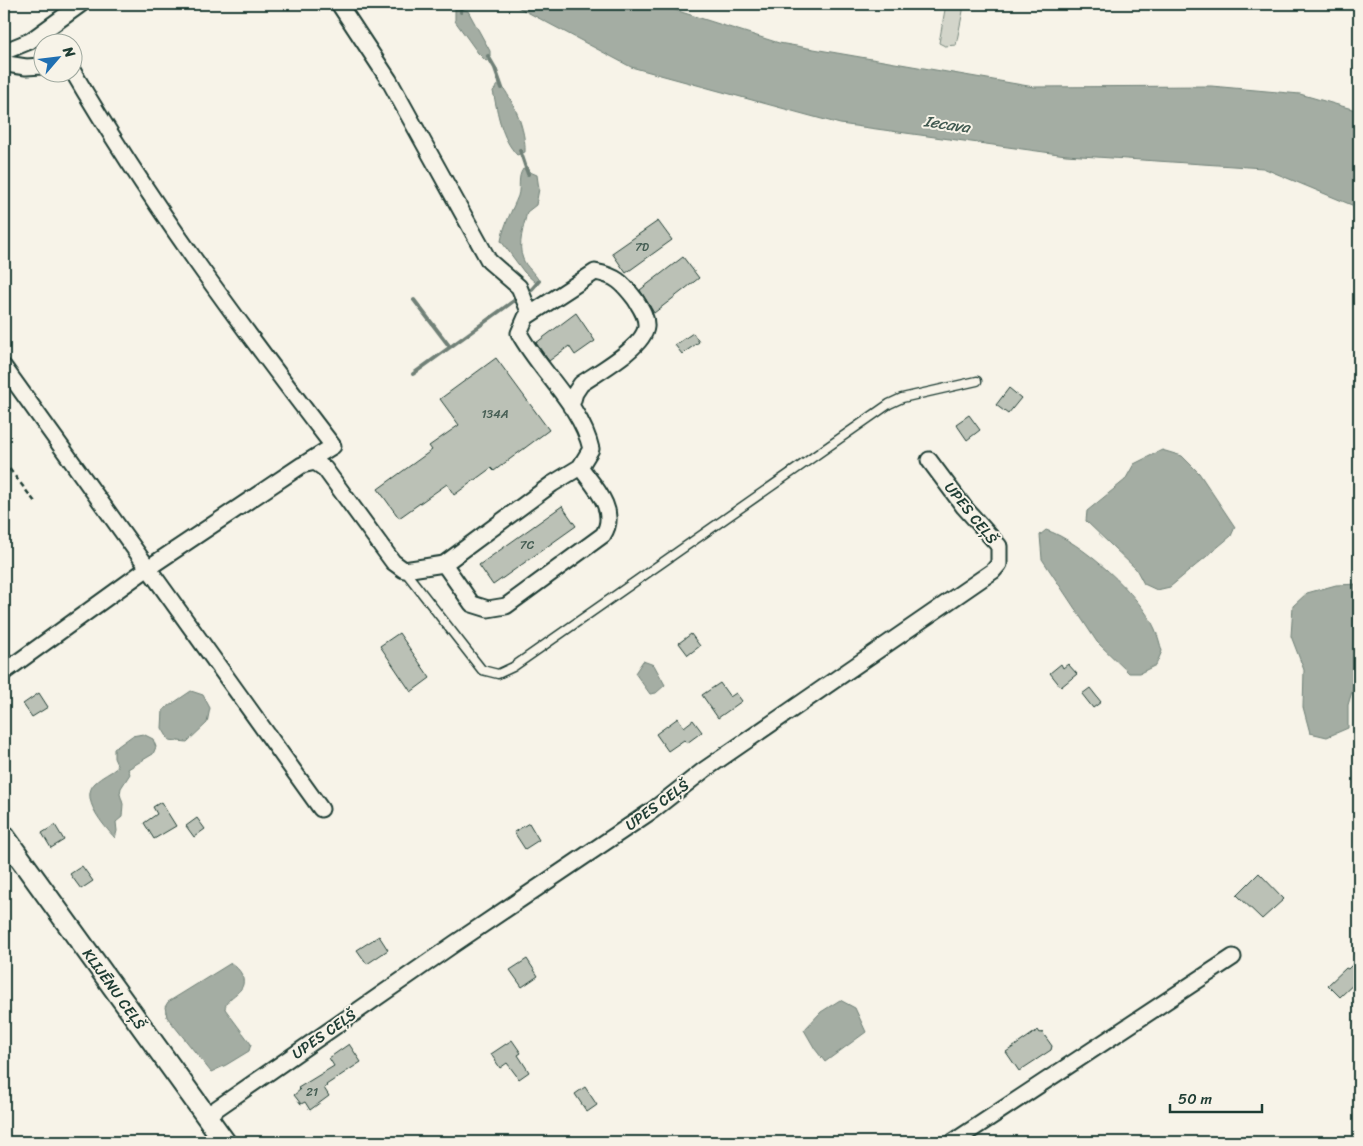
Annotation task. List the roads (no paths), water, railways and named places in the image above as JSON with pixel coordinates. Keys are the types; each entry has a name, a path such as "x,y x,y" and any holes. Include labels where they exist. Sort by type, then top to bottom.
{"street":[{"path":"4,48 8,50 30,41 81,4"},
{"path":"340,4 389,80 489,261 519,287 530,314"},
{"path":"4,60 7,64 32,67"},
{"path":"4,672 148,568 332,446 234,318 103,123 79,82"},
{"path":"302,465 315,462 325,469 393,562 404,570 444,564 552,484 580,467 592,449 587,432 528,349 519,333 526,317 595,272 613,276 626,287 643,310 646,326 642,339 581,384 575,394 571,407"},
{"path":"4,367 321,809"},
{"name":"UPES CEĻŠ","path":"206,1116 652,810 704,770 993,571 999,564 999,546 964,507 929,460"},
{"path":"444,564 472,604 488,609 506,606 603,535 607,528 608,514 604,501 580,467"},
{"name":"KLIJĒNU CEĻŠ","path":"4,836 225,1142"},
{"path":"953,1142 1233,957"}],"lane":[{"path":"404,570 482,670 498,674 513,667 889,404 902,398 977,381"}],"water":[{"name":"Iecava","path":"512,4 656,4 779,43 1034,87 1211,86 1300,94 1359,111 1359,208 1263,168 1066,155 840,124 631,67"},
{"path":"455,8 468,11 490,51 490,59 486,61 478,53 455,21"},
{"path":"500,83 514,107 521,125 525,152 517,155 507,141 499,117 493,91"},
{"path":"523,169 537,175 539,189 536,205 527,212 521,248 524,262 539,281 537,284 524,272 501,241 506,223 518,196 520,176"},
{"path":"1162,450 1182,456 1199,473 1235,527 1231,536 1170,587 1157,590 1144,584 1136,569 1086,521 1087,511 1125,480 1134,464"},
{"path":"1046,530 1076,545 1092,557 1124,586 1137,601 1148,616 1159,640 1162,651 1156,665 1140,673 1129,673 1097,642 1042,559 1040,535"},
{"path":"1359,584 1359,668 1348,705 1348,728 1327,737 1310,733 1303,707 1304,670 1291,636 1293,606 1307,593 1336,585"},
{"path":"643,661 654,665 665,685 656,693 650,694 635,673"},
{"path":"191,691 203,695 210,708 207,723 187,742 169,740 162,728 163,710"},
{"path":"143,734 153,739 156,747 153,754 128,769 130,774 121,788 122,817 116,822 117,831 115,838 91,804 91,789 95,783 118,767 114,758 114,749 132,736"},
{"path":"231,963 240,971 243,981 240,990 229,1000 225,1009 251,1044 249,1051 211,1072 167,1017 165,1007 168,1002"},
{"path":"840,1000 855,1008 866,1032 825,1062 804,1030 821,1012"}],"waterway":[{"path":"461,12 462,4"},
{"path":"488,56 495,68 502,88"},
{"path":"520,150 528,174"},
{"path":"532,289 539,281"},
{"path":"414,300 450,347"},
{"path":"413,374 515,300"}]}
